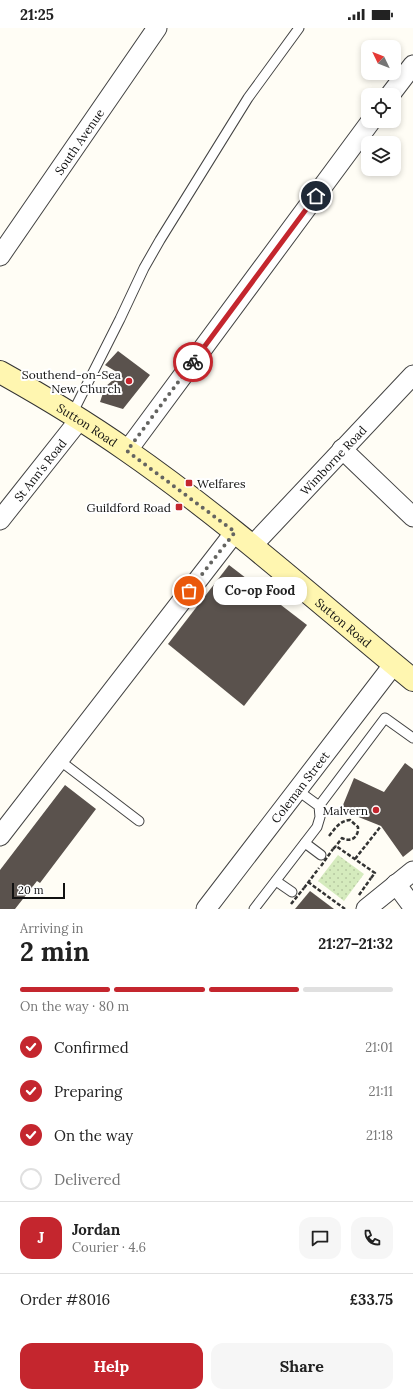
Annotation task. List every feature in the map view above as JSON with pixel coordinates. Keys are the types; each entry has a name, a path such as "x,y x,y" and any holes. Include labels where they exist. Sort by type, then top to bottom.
{"main road":[{"name":"Sutton Road","path":"0,372 76,416 127,451 235,532 413,680"}],"street":[{"name":"South Avenue","path":"0,256 158,28"},
{"path":"395,88 413,65"},
{"path":"127,451 366,128"},
{"name":"Wimborne Road","path":"252,546 413,375"},
{"name":"St Ann's Road","path":"3,510 76,416"},
{"path":"342,449 413,517"},
{"path":"0,836 235,532"},
{"name":"Coleman Street","path":"206,909 394,664"},
{"path":"369,899 396,884 413,871"},
{"path":"396,884 413,907"}],"lane":[{"path":"76,416 144,268 160,240 248,98 299,28"},
{"path":"254,909 316,827 320,817 319,806 385,718 413,738"},
{"path":"58,760 139,821"},
{"path":"297,790 319,806"},
{"path":"305,843 321,855"},
{"path":"276,881 292,892"}],"path":[{"path":"287,909 342,838 350,840 357,835 358,827 350,820 344,821 339,824 326,840"},
{"path":"356,859 381,826"},
{"path":"336,846 375,873 371,878 369,899"},
{"path":"308,882 345,909"}],"green space":[{"path":"338,855 364,874 344,901 318,881"}],"building":[{"name":"Southend-on-Sea New Church","path":"118,351 150,375 123,409 100,402 105,387 120,374 105,365"},
{"path":"229,565 307,625 244,706 168,644"},
{"name":"Malvern","path":"405,763 413,769 413,849 403,857 381,826 341,810 354,778 384,792"},
{"path":"65,785 96,809 40,883 37,881 15,909 0,909 0,870"},
{"path":"310,891 334,909 295,909"}],"way so far":[{"path":"189,591 235,532 127,451 193,362"}],"place":[{"name":"Southend-on-Sea New Church","path":"129,381"},
{"name":"Welfares","path":"189,483"},
{"name":"Guildford Road","path":"179,507"},
{"name":"Co-op Food","path":"189,591"},
{"name":"Malvern","path":"376,810"}],"route":[{"path":"193,362 316,196"}]}
